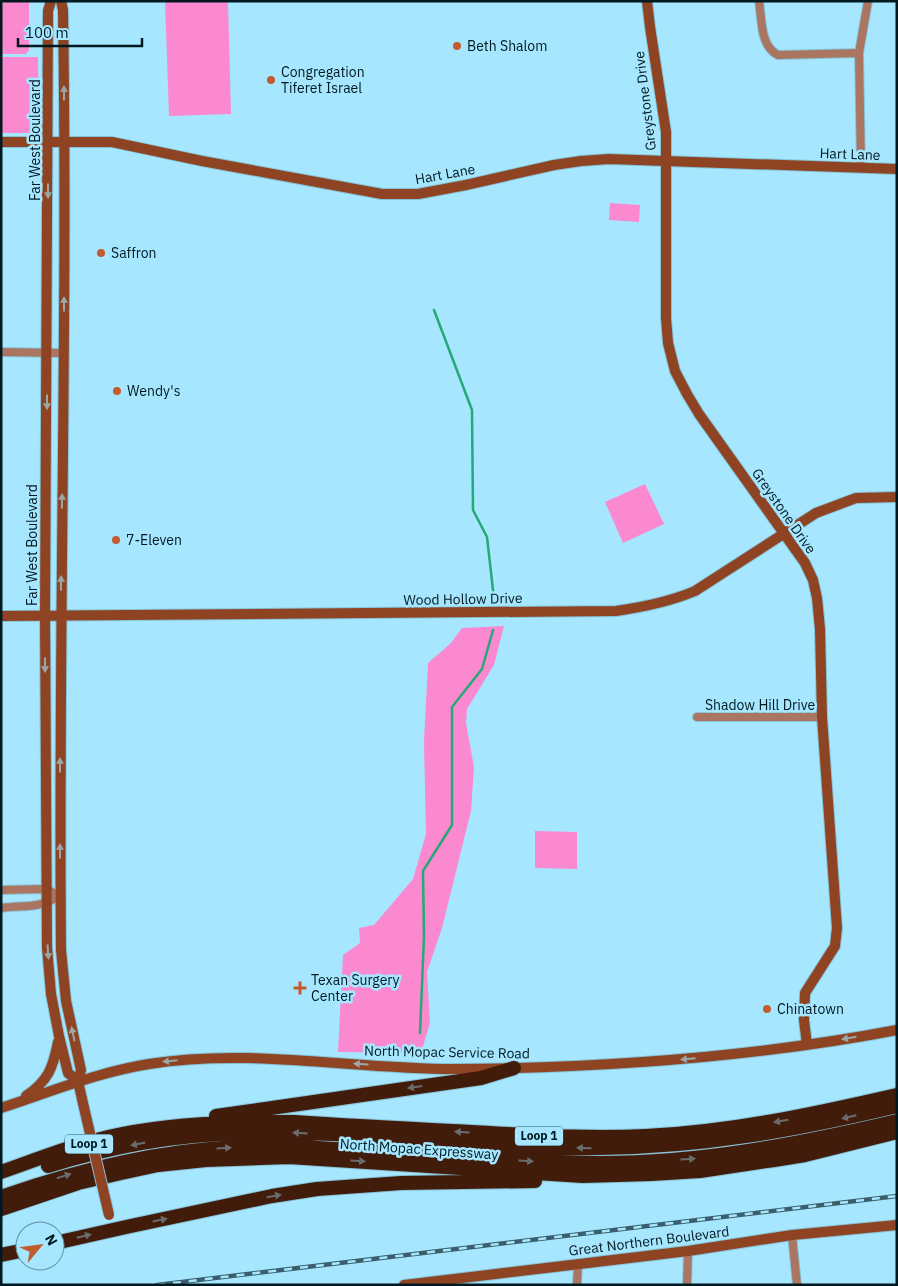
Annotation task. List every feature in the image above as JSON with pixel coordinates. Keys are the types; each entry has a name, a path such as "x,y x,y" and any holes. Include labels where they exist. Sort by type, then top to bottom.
{"highway":[{"path":"178,1126 212,1116 481,1078 514,1068"},
{"name":"North Mopac Expressway","path":"1,1172 67,1150 121,1135 178,1126 294,1122 602,1138 706,1132 781,1121 897,1095"},
{"path":"1,1180 115,1148 196,1136 236,1133 292,1133 543,1148 652,1147 705,1143 784,1131 897,1106"},
{"path":"1,1197 70,1174 119,1162 198,1150 266,1146 543,1162 602,1163 654,1161 697,1158 788,1145 897,1121"},
{"name":"North Mopac Expressway","path":"1,1208 78,1183 112,1175 158,1165 206,1160 289,1157 583,1176 651,1174 740,1166 805,1155 897,1132"},
{"path":"65,1241 272,1196 317,1189 401,1182 541,1180 583,1176"},
{"path":"1,1255 15,1252"}],"street":[{"name":"Far West Boulevard","path":"51,1 48,11 45,616 47,947 51,994 59,1036 68,1073 78,1082"},
{"name":"Far West Boulevard","path":"61,1 63,10 64,142 60,950 66,1001 81,1070 78,1082 112,1230"},
{"name":"Greystone Drive","path":"648,1 650,27 666,132 666,318 668,343 676,371 699,414 805,562 817,598 821,644 822,717 837,928 835,946 805,993 804,1020 808,1045"},
{"path":"760,1 765,42 771,52 778,56 859,53"},
{"path":"861,168 859,53 868,1"},
{"name":"Hart Lane","path":"1,142 112,142 202,161 382,194 418,194 581,161 609,159 897,169"},
{"path":"1,352 63,353"},
{"name":"Wood Hollow Drive","path":"1,616 616,611 655,605 674,600 695,591 816,513 856,498 897,497"},
{"name":"Shadow Hill Drive","path":"697,717 822,717"},
{"path":"1,890 46,889 60,896"},
{"path":"1,908 33,907 46,904 60,896"},
{"name":"North Mopac Service Road","path":"1,1108 78,1082 148,1064 219,1058 305,1060 434,1068 514,1068 642,1063 754,1053 897,1030"},
{"path":"14,1104 35,1090 47,1076 54,1061 59,1036"},
{"name":"Great Northern Boulevard","path":"404,1285 459,1281 688,1251 792,1235 897,1225"},
{"path":"792,1235 797,1285"},
{"path":"687,1285 688,1251"},
{"path":"578,1264 578,1285"}],"shaded area":[{"path":"8,1 29,1 29,50 26,54 1,54 1,4"},
{"path":"165,1 228,1 231,114 169,116"},
{"path":"1,57 38,57 39,133 1,133"},
{"path":"610,203 640,205 639,222 609,220"},
{"path":"645,484 664,524 623,543 605,502"},
{"path":"504,626 494,665 467,709 466,723 474,767 471,811 442,928 427,972 430,1023 421,1053 338,1052 343,955 360,943 359,928 374,925 413,879 426,834 424,742 428,663 451,643 462,628"},
{"path":"535,831 577,832 577,869 535,868"}],"waterway":[{"path":"434,310 472,410 473,510 487,537 494,599"},
{"path":"420,1033 424,936 423,871 452,825 452,707 482,669 493,630"}],"railway":[{"path":"157,1285 897,1196"}],"place":[{"name":"Beth Shalom","path":"457,46"},
{"name":"Congregation Tiferet Israel","path":"271,80"},
{"name":"Saffron","path":"101,253"},
{"name":"Wendy's","path":"117,391"},
{"name":"7-Eleven","path":"116,540"},
{"name":"Texan Surgery Center","path":"300,988"},
{"name":"Chinatown","path":"767,1009"}]}
